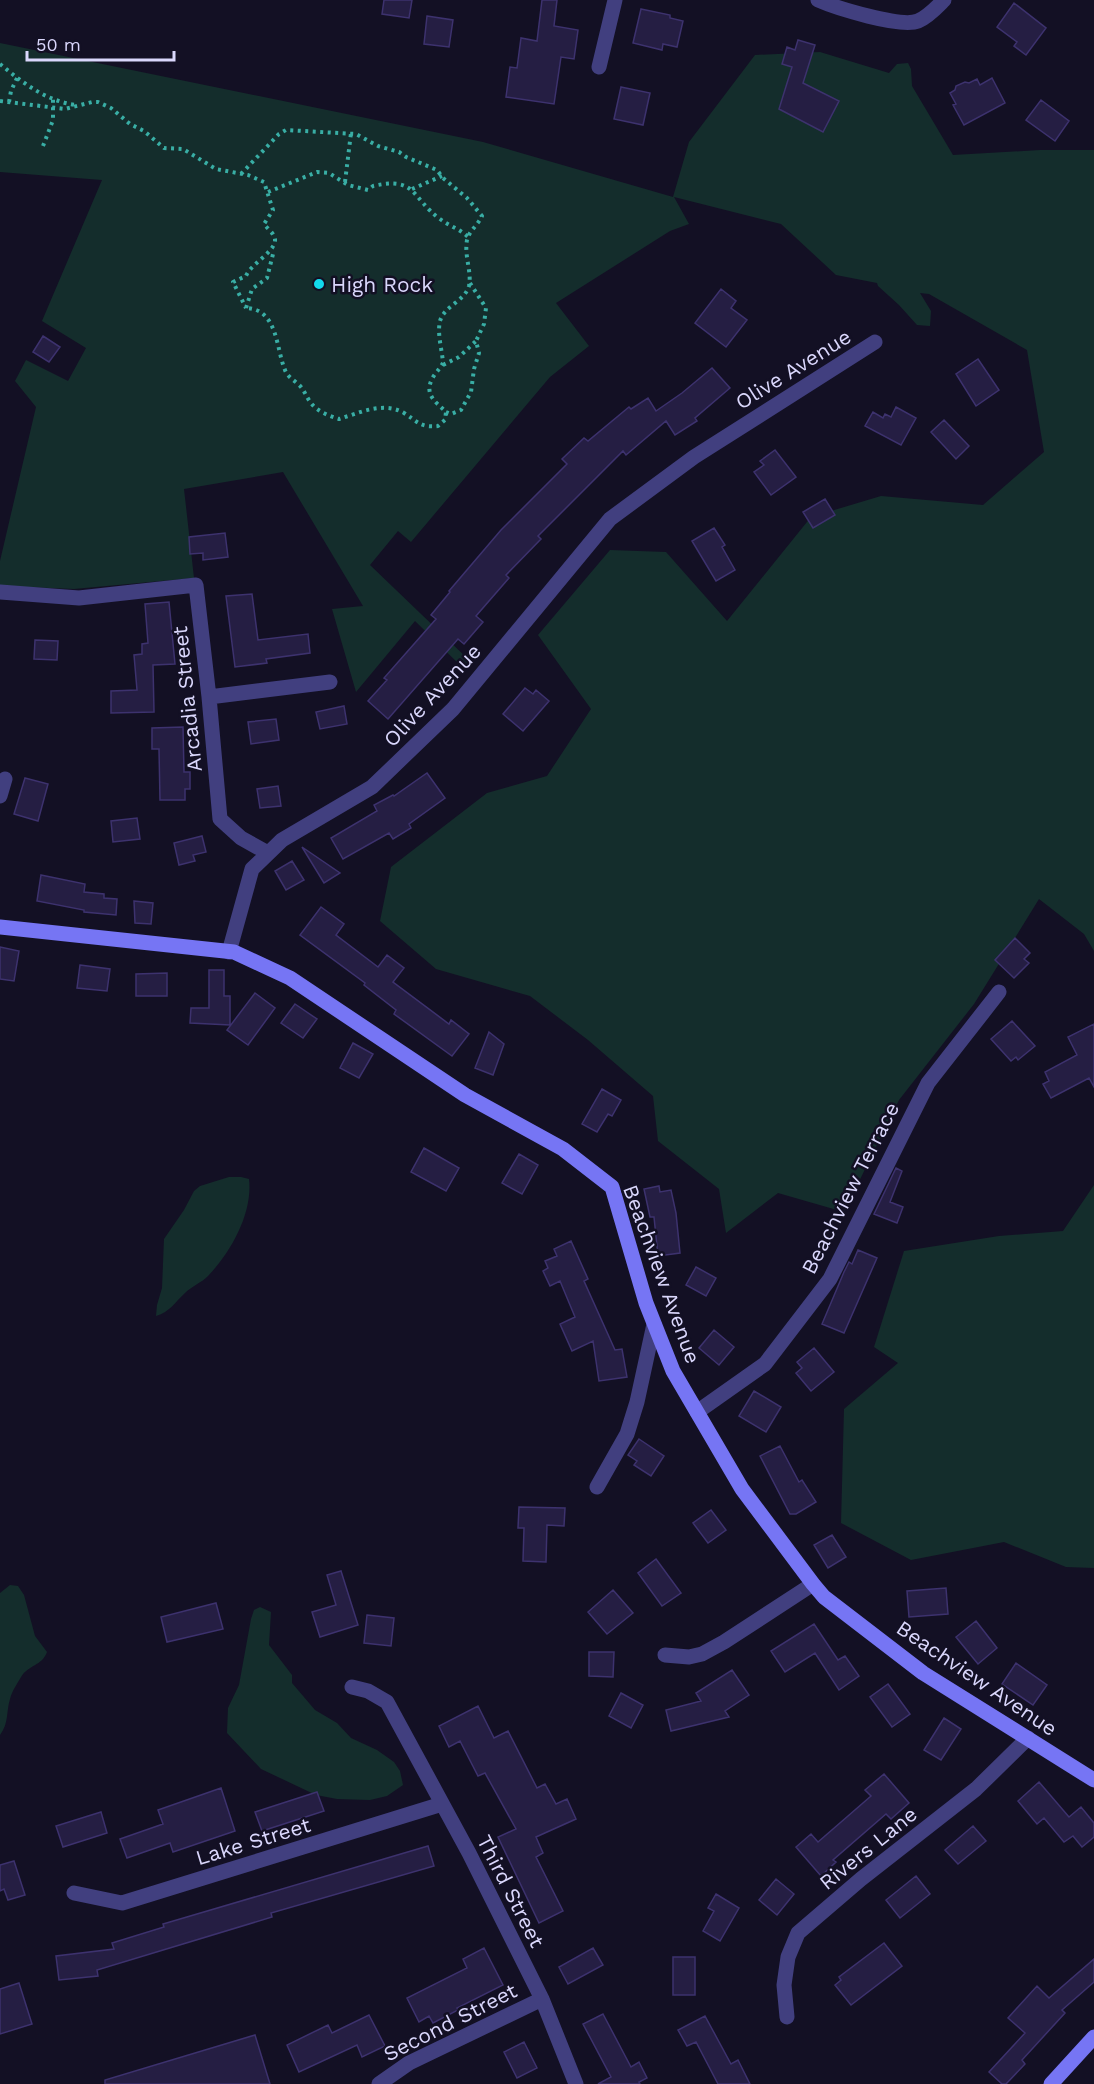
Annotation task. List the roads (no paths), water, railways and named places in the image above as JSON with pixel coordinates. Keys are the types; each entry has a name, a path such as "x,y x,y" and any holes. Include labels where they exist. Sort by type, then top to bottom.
{"street":[{"path":"599,67 615,0"},
{"path":"818,0 878,18 910,22 919,20 944,0"},
{"name":"Olive Avenue","path":"229,952 252,869 282,840 372,787 453,709 610,519 693,457 875,342"},
{"name":"Arcadia Street","path":"0,592 79,598 196,585 220,819 241,837 268,853"},
{"path":"209,697 330,682"},
{"path":"0,796 5,779"},
{"path":"0,927 229,952"},
{"name":"Beachview Avenue","path":"229,952 290,978 465,1095 563,1149 612,1187 646,1303 673,1371 742,1489 813,1584 825,1597 923,1673 1094,1780"},
{"name":"Beachview Terrace","path":"697,1412 765,1364 830,1279 928,1083 999,992"},
{"path":"597,1487 627,1434 637,1401 654,1324"},
{"path":"665,1655 688,1657 702,1654 813,1584"},
{"name":"Third Street","path":"352,1687 368,1690 387,1702 442,1803 542,1999 576,2084"},
{"name":"Rivers Lane","path":"788,2017 784,1985 788,1958 798,1933 861,1879 976,1789 1028,1738"},
{"name":"Lake Street","path":"74,1893 122,1903 442,1803"},
{"name":"Second Street","path":"379,2084 409,2063 542,1999"},
{"path":"1051,2084 1094,2037"}],"place":[{"name":"High Rock","path":"319,284"}]}
